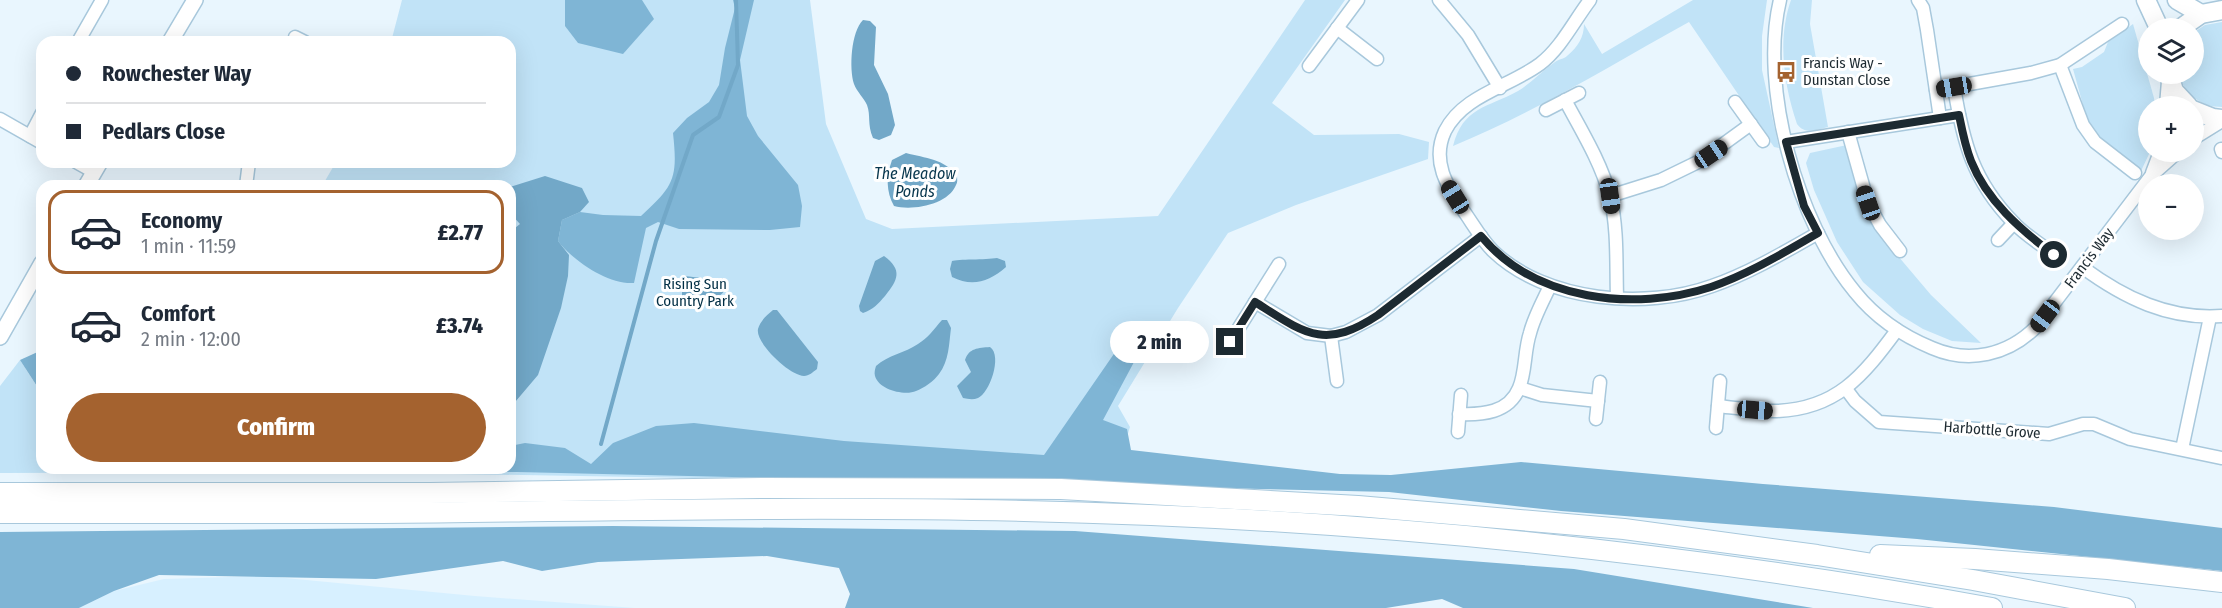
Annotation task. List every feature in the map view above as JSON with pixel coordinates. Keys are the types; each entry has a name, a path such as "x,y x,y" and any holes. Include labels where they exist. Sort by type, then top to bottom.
{"highway":[{"path":"0,493 430,493 761,488 1061,489 1358,506 1624,529 1817,555 1973,580 2125,608"},
{"path":"0,513 666,510 1047,512 1243,520 1434,534 1659,557 1923,595 1992,608"},
{"path":"1817,555 1892,555 1975,559 2108,569 2222,582"},
{"path":"1923,595 1949,608"}],"main road":[{"path":"2146,0 2154,18"},
{"path":"2177,0 2200,14"},
{"path":"2195,18 2200,14 2222,10"},
{"path":"2204,115 2222,120"}],"street":[{"path":"81,36 102,0"},
{"path":"174,36 195,0"},
{"path":"1310,66 1358,0"},
{"path":"1439,0 1468,35 1500,88"},
{"path":"1590,0 1563,38 1542,62 1500,88 1466,105 1445,131 1439,160 1448,186 1481,236 1494,251 1515,267 1550,286 1586,295 1660,298 1687,294 1712,286 1758,267 1818,233"},
{"name":"Francis Way","path":"1780,0 1775,21 1774,50 1779,106 1786,142 1804,206 1838,269 1855,292 1871,309 1897,330 1918,342 1946,353 1968,356 1993,353 2010,347 2026,337 2037,327 2138,194"},
{"path":"1934,0 1921,4 1940,118"},
{"path":"1936,90 2031,73 2060,65 2122,24"},
{"path":"1337,28 1377,59"},
{"path":"2060,65 2083,125 2103,149 2135,173"},
{"path":"1954,87 1970,159 1983,185 2014,223 2054,255"},
{"path":"1546,110 1579,93"},
{"path":"1565,100 1589,146 1610,196 1615,232 1617,297"},
{"path":"1735,102 1764,141"},
{"path":"1786,142 1959,115"},
{"path":"0,119 36,140"},
{"path":"2204,132 2222,120"},
{"path":"30,136 36,124"},
{"path":"1610,196 1661,180 1700,161 1751,124"},
{"path":"1848,132 1859,178 1868,203 1880,225 1900,251"},
{"name":"Francis Way","path":"2154,174 2167,162"},
{"path":"1998,240 2014,223"},
{"path":"1255,302 1307,333 1331,336 1346,332 1363,325 1481,236"},
{"path":"1230,342 1279,264"},
{"path":"2082,267 2131,299 2174,313 2216,317 2182,449"},
{"path":"0,337 36,274"},
{"path":"1459,414 1482,415 1498,410 1512,399 1520,388 1530,333 1550,286"},
{"path":"1718,406 1773,411 1793,410 1822,402 1846,389 1872,364 1897,330"},
{"path":"1331,336 1337,381"},
{"path":"1716,428 1720,381"},
{"path":"1596,419 1600,382"},
{"path":"1520,388 1542,395 1598,401"},
{"name":"Harbottle Grove","path":"1846,389 1855,401 1879,422 2049,434 2083,424 2094,424 2130,439 2222,458"},
{"path":"1458,432 1461,395"}],"shaded area":[{"path":"565,0 642,0 654,19 623,54 578,43 565,26"},
{"path":"733,0 754,0 740,60 747,116 758,136 798,185 802,206 800,227 770,230 679,229 658,222 646,228 634,283 624,283 603,276 582,264 558,241 562,220 580,212 641,216 661,197 674,172 673,133 687,118 709,102 719,85 735,8"},
{"path":"1136,322 1149,334 1103,420 1127,429 1131,450 1340,474 1391,475 1521,462 2054,507 2222,528 2222,571 1917,539 1561,511 1389,492 516,472 516,445 525,443 565,448 591,464 613,443 656,426 694,423 844,441 1044,455"},
{"path":"36,353 36,385 20,360"},
{"path":"613,526 1075,531 1574,569 1813,608 1463,608 1442,599 1386,608 845,608 850,594 839,568 767,556 598,562 542,571 503,561 376,579 159,575 114,591 79,608 0,608 0,532"},
{"path":"264,576 635,608 79,608 114,591 164,579"}],"green space":[{"name":"Rising Sun Country Park","path":"402,0 810,0 826,124 866,219 892,229 1158,216 1305,0 1345,0 1272,103 1314,135 1399,134 1429,142 1428,159 1296,205 1228,233 1178,308 1118,406 1130,427 1112,485 457,474 516,474 516,180 326,180 332,168 516,168 516,36 393,36"},
{"path":"1693,0 1767,0 1762,36 1762,70 1779,148 1774,147 1689,22 1544,103 1453,146 1457,133 1470,116 1518,91 1555,62 1571,53 1582,37 1584,24 1602,54"},
{"path":"1791,0 1812,0 1810,24 1828,127 1807,131 1797,124 1786,78 1783,46"},
{"path":"2222,22 2222,107 2204,104 2204,96 2192,96 2183,84 2204,84 2205,25"},
{"path":"2133,24 2138,42 2138,84 2150,84 2153,96 2138,96 2138,162 2145,162 2141,171 2104,142 2088,123 2073,69 2082,67 2104,52 2108,42"},
{"path":"1847,145 1898,256 1931,295 1981,343 1952,341 1923,329 1900,315 1863,282 1837,242 1814,190 1806,163 1810,153"},
{"name":"Rising Sun Country Park","path":"20,360 36,385 36,473 0,473 0,386"}],"water":[{"name":"The Meadow Ponds","path":"863,20 870,21 876,27 874,65 888,94 895,125 891,135 879,140 873,138 867,105 855,87 852,77 851,60 854,41"},
{"name":"The Meadow Ponds","path":"906,153 934,160 952,170 957,176 957,184 952,192 938,202 929,205 910,208 894,206 888,189 889,172 892,160"},
{"path":"545,176 582,188 589,202 580,212 562,220 558,241 569,255 568,276 561,308 538,375 516,401 516,227 520,224 516,220 516,185"},
{"path":"884,256 894,266 897,275 878,304 863,313 859,306 875,261"},
{"path":"997,258 1005,261 1006,267 987,279 966,282 952,277 950,269 952,261"},
{"path":"685,276 723,278 727,287 716,298 690,305 682,297"},
{"path":"773,310 777,310 818,362 817,369 809,375 798,375 790,371 762,342 759,326"},
{"path":"942,320 947,320 951,328 949,346 942,369 932,382 919,390 906,393 893,391 877,381 876,366 922,342"},
{"path":"990,347 994,352 995,366 986,390 978,398 963,398 957,386 971,372 965,360 967,356 975,349"}],"waterway":[{"path":"601,444 656,241 693,135 719,117 738,65 736,0"}],"place":[{"name":"Francis Way - Dunstan Close","path":"1786,72"}],"route":[{"path":"1230,342 1255,302 1307,333 1331,336 1363,325 1481,236 1494,251 1515,267 1550,286 1586,295 1617,297 1660,298 1687,294 1758,267 1818,233 1804,206 1786,142 1959,115 1970,159 1983,185 2014,223 2054,255"}]}
